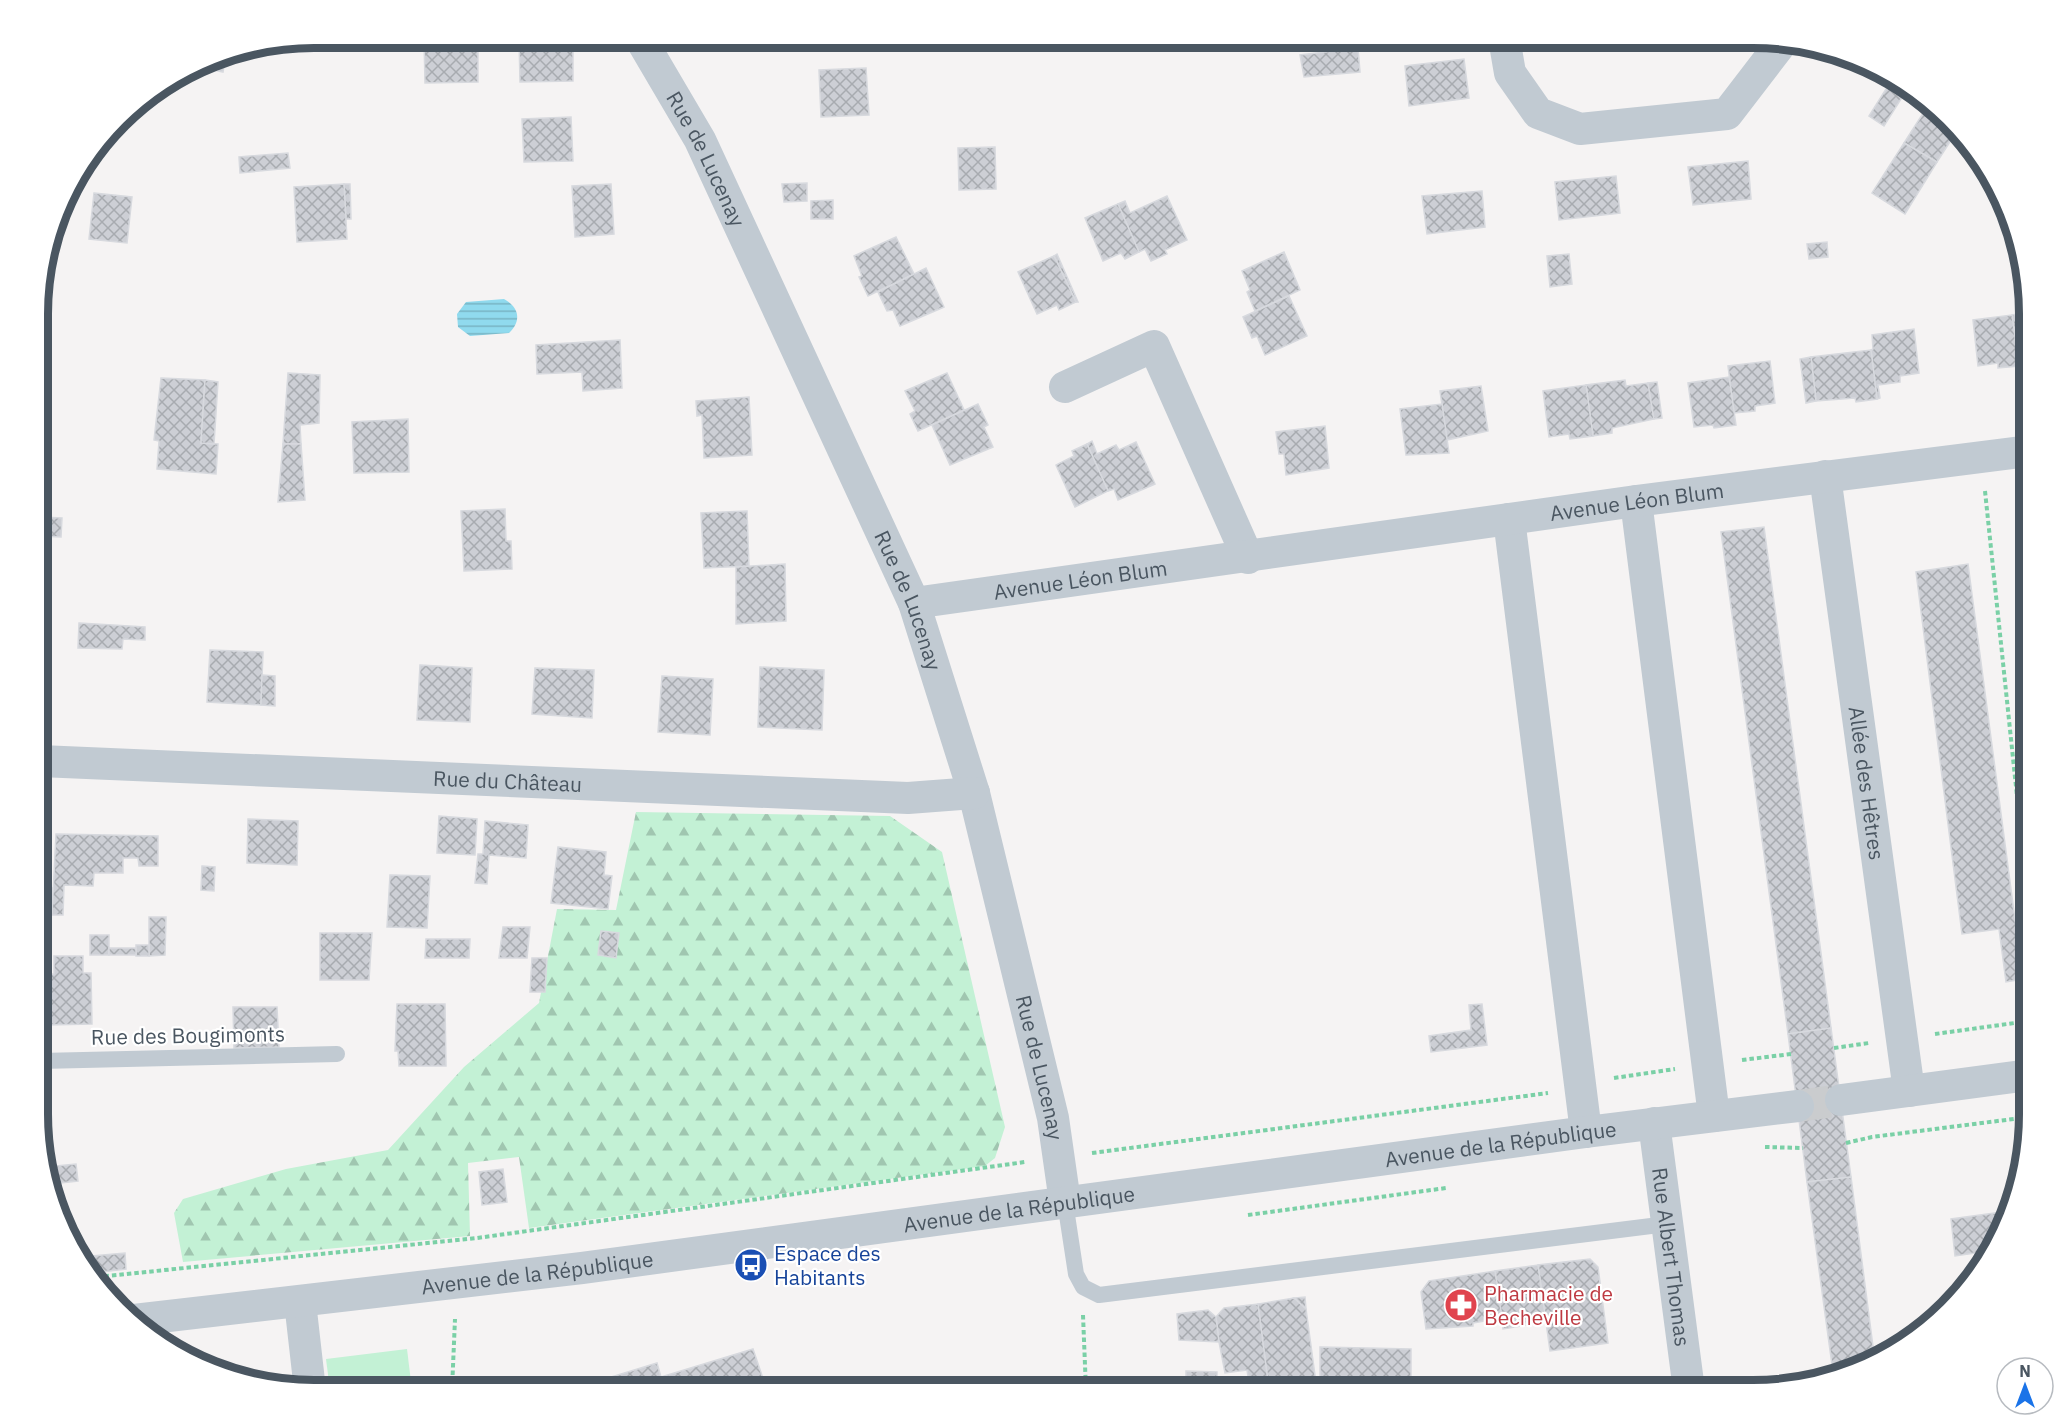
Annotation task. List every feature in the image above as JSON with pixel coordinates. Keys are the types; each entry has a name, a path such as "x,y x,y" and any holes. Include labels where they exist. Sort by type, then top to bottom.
{"street":[{"name":"Rue de Lucenay","path":"646,48 700,140 914,603 974,793 1053,1118 1065,1202"},
{"path":"1506,48 1510,73 1538,113 1580,129 1727,114 1776,49"},
{"path":"1065,387 1154,346 1248,558"},
{"name":"Avenue Léon Blum","path":"914,603 1248,558 1636,501 2019,452"},
{"name":"Allée des Hêtres","path":"1826,476 1910,1091"},
{"path":"1636,501 1714,1116"},
{"path":"1509,519 1586,1132"},
{"name":"Rue du Château","path":"48,761 908,798 974,793"},
{"path":"1841,1100 2019,1077"},
{"name":"Avenue de la République","path":"145,1319 582,1268 1586,1132 1798,1106"},
{"name":"Rue Albert Thomas","path":"1654,1124 1688,1380"},
{"path":"300,1302 309,1380"}],"lane":[{"name":"Rue des Bougimonts","path":"48,1061 337,1054"},
{"path":"1065,1202 1076,1274 1083,1287 1099,1294 1667,1224"}],"path":[{"path":"1981,457 2019,816"},
{"path":"103,1276 477,1238 1060,1157 1553,1092 1579,1083 1791,1054"},
{"path":"1846,1143 1872,1137 2019,1118"},
{"path":"1083,1287 1082,1337 1085,1380"},
{"path":"452,1380 455,1319"}],"green space":[{"path":"636,812 890,816 942,852 1005,1127 995,1158 985,1166 529,1228 519,1157 468,1163 470,1236 183,1262 174,1213 183,1199 286,1169 388,1150 464,1067 539,1003 557,909 616,910"},
{"path":"407,1349 411,1380 329,1380 326,1359"}],"water":[{"path":"504,299 513,306 517,314 516,324 509,333 470,336 458,327 457,314 466,302"}],"building":[{"path":"424,48 478,48 478,82 425,83"},
{"path":"519,48 573,48 573,81 520,82"},
{"path":"1358,48 1360,72 1304,77 1300,55"},
{"path":"1464,59 1469,98 1409,106 1405,66"},
{"path":"224,64 223,72 210,69"},
{"path":"866,68 869,115 821,117 819,70"},
{"path":"1888,85 1904,95 1884,126 1869,116"},
{"path":"1924,111 1952,138 1937,162 1904,143"},
{"path":"571,117 573,161 524,162 522,119"},
{"path":"1904,143 1937,162 1905,214 1872,193"},
{"path":"995,147 996,189 959,190 958,148"},
{"path":"288,153 290,168 240,173 239,157"},
{"path":"1748,161 1751,199 1693,205 1688,167"},
{"path":"1616,176 1620,213 1559,220 1555,182"},
{"path":"807,183 807,201 784,202 782,184"},
{"path":"344,184 350,184 351,219 346,219"},
{"path":"344,184 347,239 297,242 294,187"},
{"path":"611,184 614,234 575,237 572,186"},
{"path":"1482,191 1485,227 1427,234 1422,196"},
{"path":"94,193 132,197 127,243 89,239"},
{"path":"1167,196 1187,240 1165,250 1167,254 1151,261 1145,249 1139,252 1118,204 1125,201 1130,213"},
{"path":"833,200 833,219 811,219 811,201"},
{"path":"1118,204 1139,252 1125,259 1121,253 1103,261 1085,218"},
{"path":"896,237 914,274 868,296 859,277 862,276 854,256"},
{"path":"1827,242 1828,257 1809,259 1807,244"},
{"path":"1284,252 1300,290 1255,311 1242,271"},
{"path":"1057,254 1078,302 1054,256"},
{"path":"1569,254 1572,284 1550,287 1547,256"},
{"path":"1054,256 1076,302 1059,310 1057,305 1037,314 1018,272"},
{"path":"926,268 944,307 900,326 893,310 887,311 878,292"},
{"path":"1289,296 1307,336 1265,355 1257,336 1252,338 1243,317"},
{"path":"2017,314 2019,366 2012,315"},
{"path":"2012,315 2019,366 1998,368 1998,363 1978,366 1973,320"},
{"path":"1914,329 1919,373 1900,376 1900,382 1878,385 1880,398 1877,399 1871,350 1873,349 1872,335"},
{"path":"620,340 622,388 583,391 582,372 537,374 536,345"},
{"path":"1871,350 1877,399 1856,402 1855,398 1816,401 1811,357"},
{"path":"1811,357 1816,401 1806,403 1800,359"},
{"path":"1770,361 1775,403 1755,406 1755,411 1734,413 1728,366"},
{"path":"288,373 320,375 319,423 300,425 301,444 283,444"},
{"path":"947,373 964,410 918,431 910,414 915,411 905,391"},
{"path":"1729,377 1736,425 1714,428 1713,425 1694,427 1688,383"},
{"path":"161,378 205,380 201,443 218,444 216,474 157,469 159,441 154,440"},
{"path":"205,380 218,382 214,444 201,443"},
{"path":"1625,380 1626,386 1648,383 1654,419 1612,428 1612,433 1593,436 1586,385"},
{"path":"1657,382 1662,418 1654,419 1648,383"},
{"path":"1586,385 1593,436 1570,439 1569,434 1549,437 1543,391"},
{"path":"1481,386 1488,431 1447,440 1440,391"},
{"path":"749,397 752,455 704,458 702,415 697,416 696,401"},
{"path":"978,404 988,425 984,427 993,447 950,465 932,425"},
{"path":"1442,404 1449,453 1406,455 1400,409"},
{"path":"408,419 409,472 354,473 352,422"},
{"path":"1325,426 1329,468 1286,475 1284,454 1279,454 1276,432"},
{"path":"1092,441 1097,454 1116,445 1119,450 1136,442 1155,484 1118,500 1114,489 1108,491 1087,444"},
{"path":"283,444 301,444 305,500 278,502"},
{"path":"1087,444 1108,491 1075,507 1056,465 1074,456 1072,451"},
{"path":"48,447 51,447 48,496"},
{"path":"505,509 506,541 511,541 512,569 464,571 461,511"},
{"path":"747,511 749,566 704,568 701,513"},
{"path":"48,517 62,518 61,537 48,536"},
{"path":"1764,527 1831,1028 1788,1034 1721,532"},
{"path":"785,564 786,621 736,624 736,567"},
{"path":"1968,564 2016,927 2019,927 2019,980 2006,982 1999,929 1962,934 1916,572"},
{"path":"79,623 145,627 145,640 123,639 122,649 78,648"},
{"path":"210,650 263,652 261,705 207,702"},
{"path":"420,665 472,668 470,722 417,720"},
{"path":"760,667 824,670 822,730 758,727"},
{"path":"535,668 594,670 592,718 532,714"},
{"path":"262,675 275,676 275,706 261,705"},
{"path":"662,676 713,679 710,735 658,732"},
{"path":"439,816 477,819 475,855 437,853"},
{"path":"248,819 298,821 297,865 247,863"},
{"path":"485,821 528,825 526,858 489,855 487,884 475,883 478,854 483,854"},
{"path":"56,834 158,836 158,866 139,866 138,858 123,858 123,873 94,873 93,886 64,885 63,915 52,915"},
{"path":"558,847 606,852 604,875 612,876 608,909 551,903"},
{"path":"202,866 215,867 214,891 201,890"},
{"path":"390,875 430,876 427,928 387,927"},
{"path":"48,888 52,888 52,897 48,897"},
{"path":"149,917 166,917 165,955 149,956"},
{"path":"503,927 530,927 527,958 499,958"},
{"path":"601,931 619,933 616,958 598,955"},
{"path":"320,933 372,933 369,980 320,980"},
{"path":"90,935 109,935 109,955 90,955"},
{"path":"426,939 470,939 469,958 425,958"},
{"path":"136,945 149,945 149,956 136,956"},
{"path":"109,948 136,948 136,955 109,955"},
{"path":"54,956 83,956 83,973 91,973 92,1024 48,1025 48,974 54,974"},
{"path":"532,958 547,958 545,992 530,992"},
{"path":"397,1004 445,1004 446,1066 399,1066 398,1051 395,1051"},
{"path":"1482,1004 1487,1045 1431,1052 1429,1036 1471,1030 1469,1005"},
{"path":"233,1007 277,1007 279,1047 234,1048"},
{"path":"1831,1028 1851,1177 1807,1182 1788,1034"},
{"path":"76,1164 78,1181 57,1183 53,1166"},
{"path":"503,1169 507,1202 482,1205 479,1172"},
{"path":"1851,1177 1874,1351 1832,1368 1807,1182"},
{"path":"2000,1212 1980,1252 1955,1256 1951,1219"},
{"path":"125,1253 126,1269 100,1272 93,1261 92,1256"},
{"path":"1590,1259 1598,1267 1608,1343 1550,1351 1538,1265"},
{"path":"1538,1265 1546,1322 1503,1329 1495,1271"},
{"name":"Pharmacie de Becheville","path":"1495,1271 1502,1318 1473,1323 1473,1326 1426,1329 1421,1292 1429,1281"},
{"path":"1305,1297 1306,1309 1294,1298"},
{"path":"1294,1298 1306,1309 1316,1380 1268,1380 1258,1304"},
{"path":"1258,1304 1268,1380 1248,1380 1247,1370 1225,1373 1216,1317 1224,1308"},
{"path":"1208,1310 1216,1317 1219,1342 1179,1340 1177,1314"},
{"path":"1320,1347 1411,1349 1411,1380 1320,1379"},
{"path":"753,1349 764,1380 602,1380 657,1363 661,1377"},
{"path":"1186,1371 1217,1372 1217,1380 1186,1380"},
{"path":"1510,1377 1510,1380 1492,1380"}],"tunnel":[{"path":"1798,1106 1841,1100"}],"place":[{"name":"Espace des Habitants","path":"751,1265"},
{"name":"Pharmacie de Becheville","path":"1461,1305"}]}
